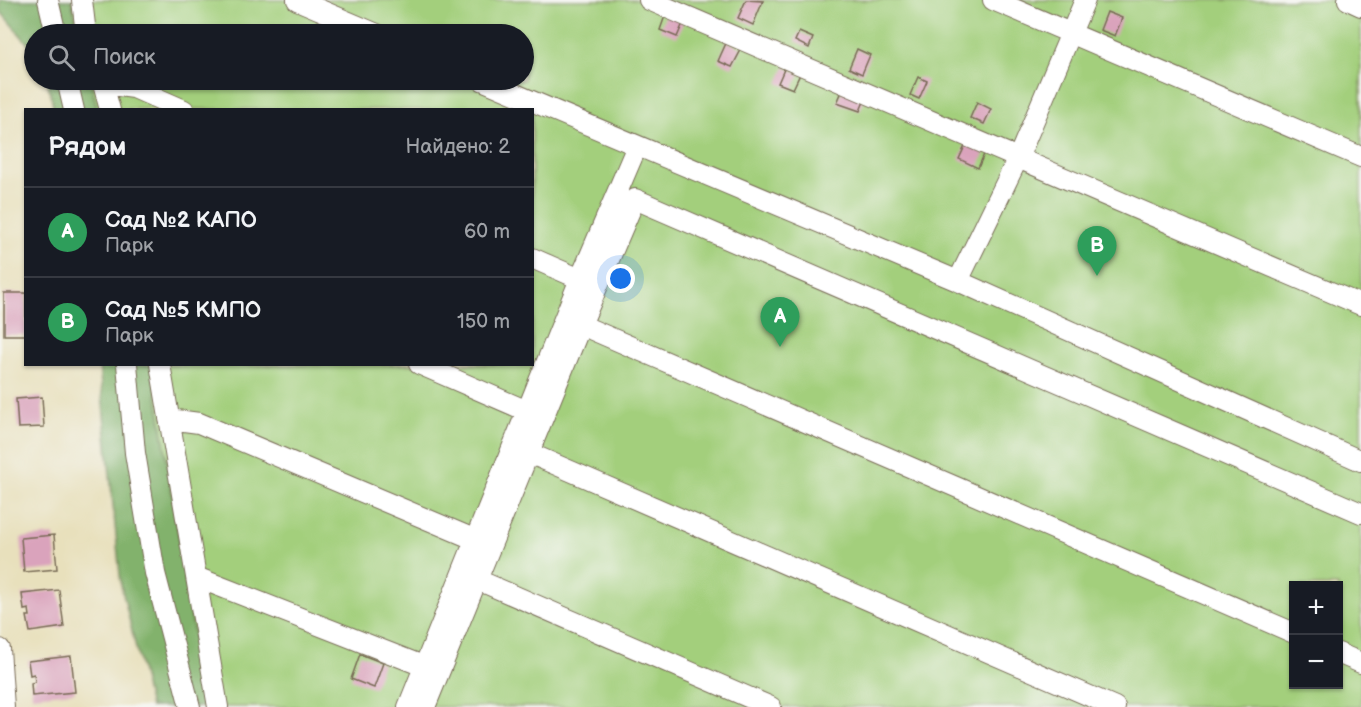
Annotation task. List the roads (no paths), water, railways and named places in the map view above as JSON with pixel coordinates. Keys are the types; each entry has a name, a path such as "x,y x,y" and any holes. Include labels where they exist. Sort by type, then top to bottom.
{"street":[{"path":"48,0 54,24"},
{"path":"82,0 85,24"},
{"path":"297,0 353,24"},
{"path":"649,0 1361,305"},
{"path":"993,0 1361,157"},
{"path":"958,281 1018,158 1085,0"},
{"path":"1348,0 1361,6"},
{"path":"69,90 74,108"},
{"path":"105,90 110,108"},
{"path":"139,90 179,108"},
{"path":"505,90 958,281 1361,461"},
{"path":"408,707 580,279 637,146"},
{"path":"425,707 635,199 1361,513"},
{"path":"534,259 580,279"},
{"path":"581,325 1289,631"},
{"path":"127,366 135,453 155,573 190,707"},
{"path":"160,366 218,707"},
{"path":"424,366 527,411"},
{"path":"169,418 199,423 476,540"},
{"path":"529,453 1115,707"},
{"path":"196,577 423,666"},
{"path":"478,580 771,707"},
{"path":"0,650 4,707"},
{"path":"1343,655 1361,663"}],"place":[{"name":"Сад №5 КМПО","path":"1097,276"},
{"name":"Сад №2 КАПО","path":"780,347"}]}
